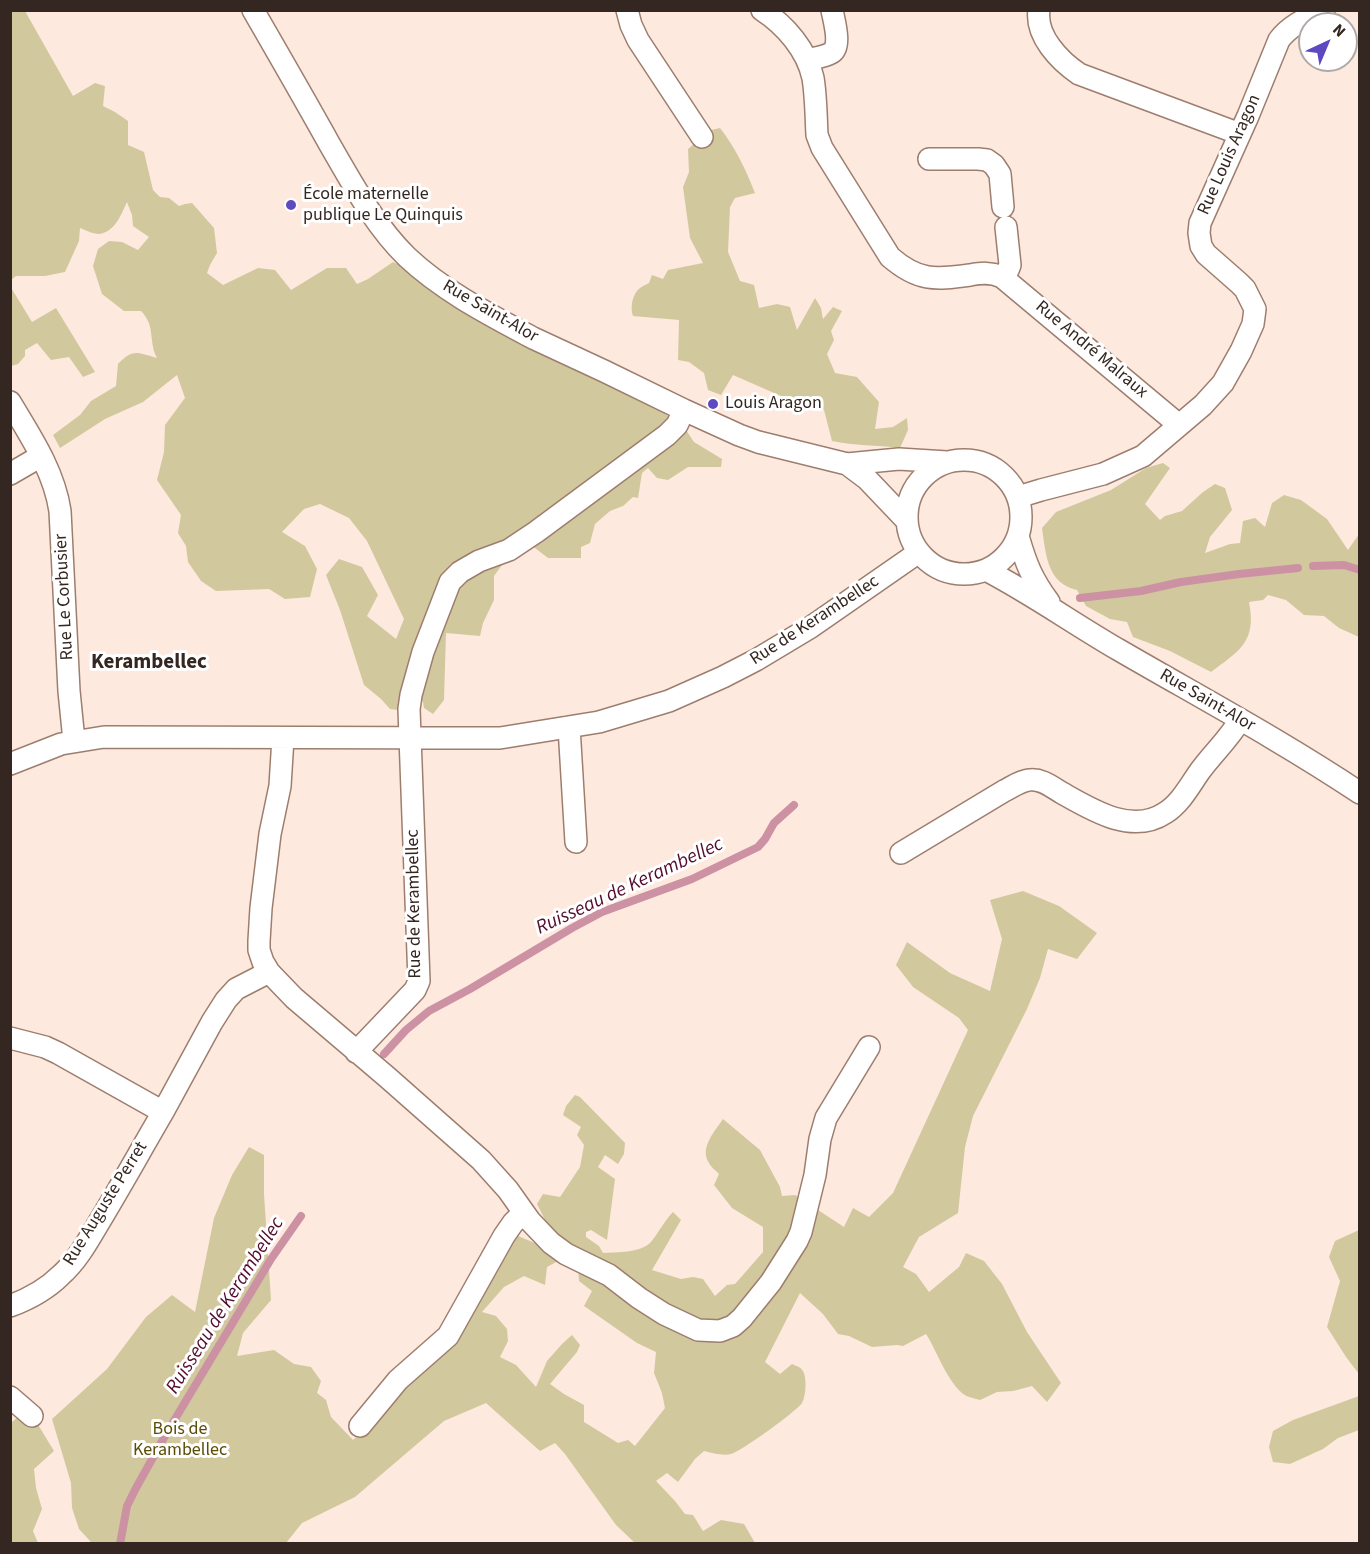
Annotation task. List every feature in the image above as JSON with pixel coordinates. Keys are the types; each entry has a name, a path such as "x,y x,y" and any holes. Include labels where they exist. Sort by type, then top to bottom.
{"street":[{"name":"Rue Saint-Alor","path":"253,10 349,177 380,224 406,256 449,289 533,338 729,431 758,442 847,464 899,459 948,462"},
{"path":"627,10 638,40 702,137"},
{"path":"762,10 783,27 807,60 813,77 819,142 890,257 916,275 952,277 988,273 1002,277 1010,266 1000,174 987,160 929,159"},
{"path":"807,60 830,54 835,49 837,41 832,10"},
{"path":"1039,10 1039,21 1045,38 1063,61 1079,74 1240,134"},
{"name":"Rue Louis Aragon","path":"1018,497 1102,474 1143,456 1203,405 1223,382 1241,351 1255,314 1253,304 1245,289 1206,254 1201,246 1200,223 1248,116 1274,51 1284,34 1300,22 1324,10"},
{"name":"Rue André Malraux","path":"1002,277 1179,424"},
{"name":"Rue Le Corbusier","path":"10,402 50,472 57,494 60,511 69,691 74,741"},
{"name":"Rue de Kerambellec","path":"356,1052 415,990 420,981 409,709 423,652 450,582 460,572 479,561 509,550 536,532 667,435 676,425 684,410"},
{"path":"10,474 41,456"},
{"path":"964,460 981,462 997,470 1010,482 1018,497 1021,514 1018,536 1001,561 986,570 969,574 951,572 934,565 919,552 911,538 907,520 909,502 914,489 934,468 948,462 964,460"},
{"name":"Rue Saint-Alor","path":"847,464 867,479 907,520"},
{"name":"Rue Saint-Alor","path":"1018,536 1027,566 1054,610"},
{"name":"Rue de Kerambellec","path":"10,764 74,741 104,737 500,738 599,722 646,709 693,692 756,660 811,627 919,552"},
{"name":"Rue Saint-Alor","path":"986,570 1012,583 1359,793"},
{"path":"901,853 1004,791 1028,780 1044,782 1095,811 1111,817 1139,821 1160,816 1174,805 1231,735 1240,720"},
{"path":"569,727 576,842"},
{"path":"283,738 280,786 270,834 259,941 259,950 269,972 294,998 481,1160 508,1190 523,1213 558,1249 609,1275 664,1314 698,1330 727,1329 742,1318 771,1282 797,1241 806,1215 826,1118 869,1047"},
{"name":"Rue Auguste Perret","path":"10,1306 44,1289 73,1262 112,1200 226,1000 236,989 269,972"},
{"path":"10,1038 45,1047 58,1053 163,1112"},
{"path":"360,1426 398,1380 448,1336 504,1236 523,1213"},
{"path":"10,1397 32,1416"}],"green space":[{"path":"11,11 25,11 73,96 95,83 105,86 103,106 128,121 128,145 144,152 153,190 160,197 169,198 179,206 192,203 214,228 217,253 207,273 223,285 258,268 275,270 291,290 327,268 346,268 357,284 393,262 566,366 651,405 686,430 694,442 722,459 721,467 688,467 668,480 657,478 648,468 642,473 638,498 633,497 623,506 610,511 595,524 590,543 581,547 581,558 548,558 522,538 500,553 502,565 494,576 494,600 483,623 480,636 446,633 444,700 433,714 424,708 423,702 406,683 404,708 390,709 364,685 340,610 326,575 339,559 362,567 378,595 367,616 396,639 404,619 367,541 349,518 320,504 304,509 282,532 305,546 317,569 310,597 285,599 269,589 216,591 201,581 188,562 186,546 178,533 181,515 157,480 164,452 165,425 185,398 177,375 143,402 105,419 60,448 53,435 80,415 91,401 116,386 118,364 123,359 136,353 157,358 146,317 141,311 124,311 102,294 93,266 98,249 109,241 122,242 138,250 149,237 133,226 127,202 117,222 105,233 92,233 80,228 79,241 65,272 45,276 16,276 11,280"},
{"path":"720,128 740,159 755,193 735,198 730,207 728,252 740,281 754,285 759,308 777,304 790,307 797,330 815,298 821,308 823,319 833,307 842,311 831,331 834,340 827,354 835,373 857,377 879,402 875,429 893,427 907,418 908,430 900,448 832,441 824,410 797,403 733,375 721,395 708,390 704,373 689,362 678,360 679,320 633,316 633,297 641,287 649,283 652,275 663,279 668,270 703,263 690,238 683,187 689,172 688,149 711,130"},
{"path":"10,286 32,322 56,308 95,372 83,377 69,357 51,360 37,343 25,350 25,356 18,364 11,366"},
{"path":"1163,463 1170,468 1145,504 1160,520 1165,516 1182,511 1215,484 1225,488 1232,510 1210,537 1205,553 1240,543 1243,521 1255,518 1265,527 1272,503 1284,495 1301,500 1327,519 1348,550 1359,534 1359,637 1339,628 1324,616 1304,615 1286,600 1268,595 1263,600 1249,602 1251,616 1248,636 1230,658 1211,672 1170,651 1133,637 1127,622 1110,619 1086,606 1077,590 1059,581 1054,574 1047,558 1042,528 1056,512 1111,490 1146,468"},
{"name":"Bois de Kerambellec","path":"1023,891 1059,906 1097,933 1077,959 1048,949 1040,978 1027,1009 973,1116 965,1147 958,1213 919,1237 903,1267 916,1274 929,1292 959,1267 966,1253 984,1261 1002,1284 1027,1332 1061,1383 1047,1402 1032,1386 997,1392 980,1400 966,1396 946,1373 926,1334 903,1346 872,1347 849,1336 838,1334 823,1314 800,1293 765,1362 780,1374 792,1364 802,1370 806,1387 802,1403 756,1440 736,1452 725,1455 704,1451 678,1482 667,1473 656,1481 685,1514 693,1515 703,1531 721,1520 744,1524 755,1543 635,1543 616,1525 555,1443 540,1451 486,1403 444,1421 355,1497 302,1523 286,1543 91,1543 79,1529 72,1508 71,1483 52,1419 107,1369 146,1317 172,1295 195,1312 214,1218 232,1175 249,1147 264,1155 264,1194 271,1300 243,1333 237,1356 274,1350 294,1364 311,1367 321,1381 317,1393 326,1400 331,1417 353,1440 384,1412 513,1234 551,1252 558,1261 547,1267 545,1285 524,1276 504,1287 482,1312 496,1316 507,1329 508,1341 500,1357 516,1365 536,1387 547,1361 572,1335 580,1345 577,1352 550,1384 584,1405 584,1422 618,1443 628,1440 635,1446 665,1408 654,1373 656,1352 637,1343 584,1306 592,1291 579,1281 578,1267 553,1236 537,1204 543,1194 560,1197 580,1167 584,1145 577,1135 581,1127 563,1115 566,1106 575,1095 580,1097 625,1143 624,1154 618,1164 605,1155 598,1167 615,1179 607,1240 591,1230 586,1232 586,1237 599,1246 603,1253 640,1249 650,1243 673,1212 681,1220 652,1270 681,1279 693,1277 703,1279 715,1296 727,1285 735,1284 763,1252 763,1227 732,1208 714,1185 719,1174 709,1163 706,1151 712,1134 723,1119 760,1150 780,1187 782,1196 795,1195 844,1227 853,1208 869,1217 893,1193 968,1030 959,1018 913,987 896,965 907,942 950,973 990,991 1002,939 990,900"},
{"path":"1359,1230 1359,1374 1327,1327 1340,1281 1329,1257 1335,1241"},
{"path":"1359,1396 1359,1430 1338,1438 1323,1449 1290,1464 1273,1462 1269,1447 1273,1431 1293,1420"},
{"path":"20,1415 37,1423 54,1451 34,1469 42,1509 33,1531 38,1543 11,1544 11,1423"}],"waterway":[{"name":"Ruisseau de Kerambellec","path":"1313,566 1344,565 1360,570"},
{"name":"Ruisseau de Kerambellec","path":"1080,598 1141,591 1181,582 1239,574 1298,568"},
{"name":"Ruisseau de Kerambellec","path":"384,1054 406,1030 429,1011 572,928 602,912 692,879 758,847 774,823 794,805"},
{"name":"Ruisseau de Kerambellec","path":"120,1544 127,1506 136,1488 271,1259 301,1216"}],"place":[{"name":"École maternelle publique Le Quinquis","path":"291,205"},
{"name":"Louis Aragon","path":"713,404"}],"district":[{"name":"Kerambellec","path":"149,663"}]}
